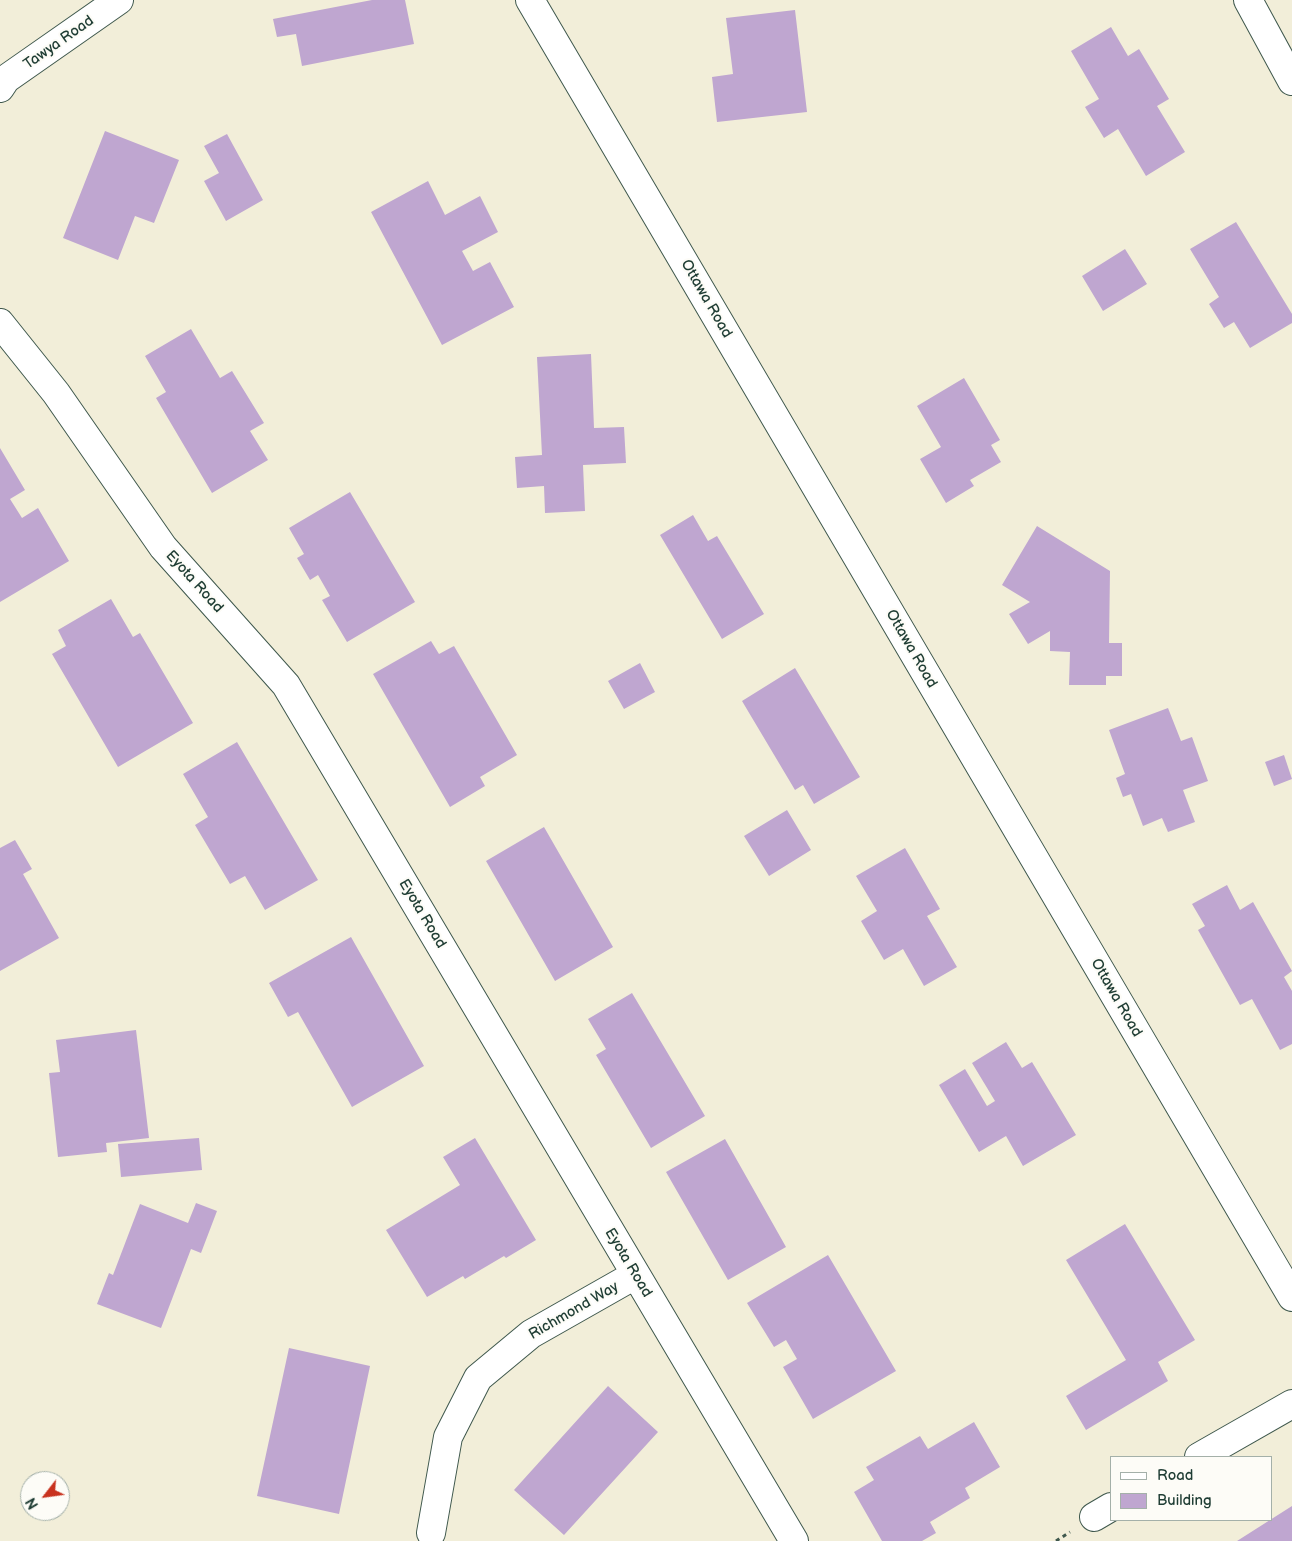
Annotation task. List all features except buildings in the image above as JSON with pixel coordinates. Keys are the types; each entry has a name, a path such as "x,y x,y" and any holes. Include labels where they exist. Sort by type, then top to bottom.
{"street":[{"name":"Tawya Road","path":"0,88 6,79 119,0"},
{"name":"Ottawa Road","path":"530,0 1292,1297"},
{"path":"1248,0 1292,81"},
{"name":"Eyota Road","path":"0,323 56,393 163,547 286,685 794,1541"},
{"name":"Richmond Way","path":"431,1533 448,1436 478,1378 531,1334 635,1275"},
{"path":"1200,1456 1292,1404"}]}
